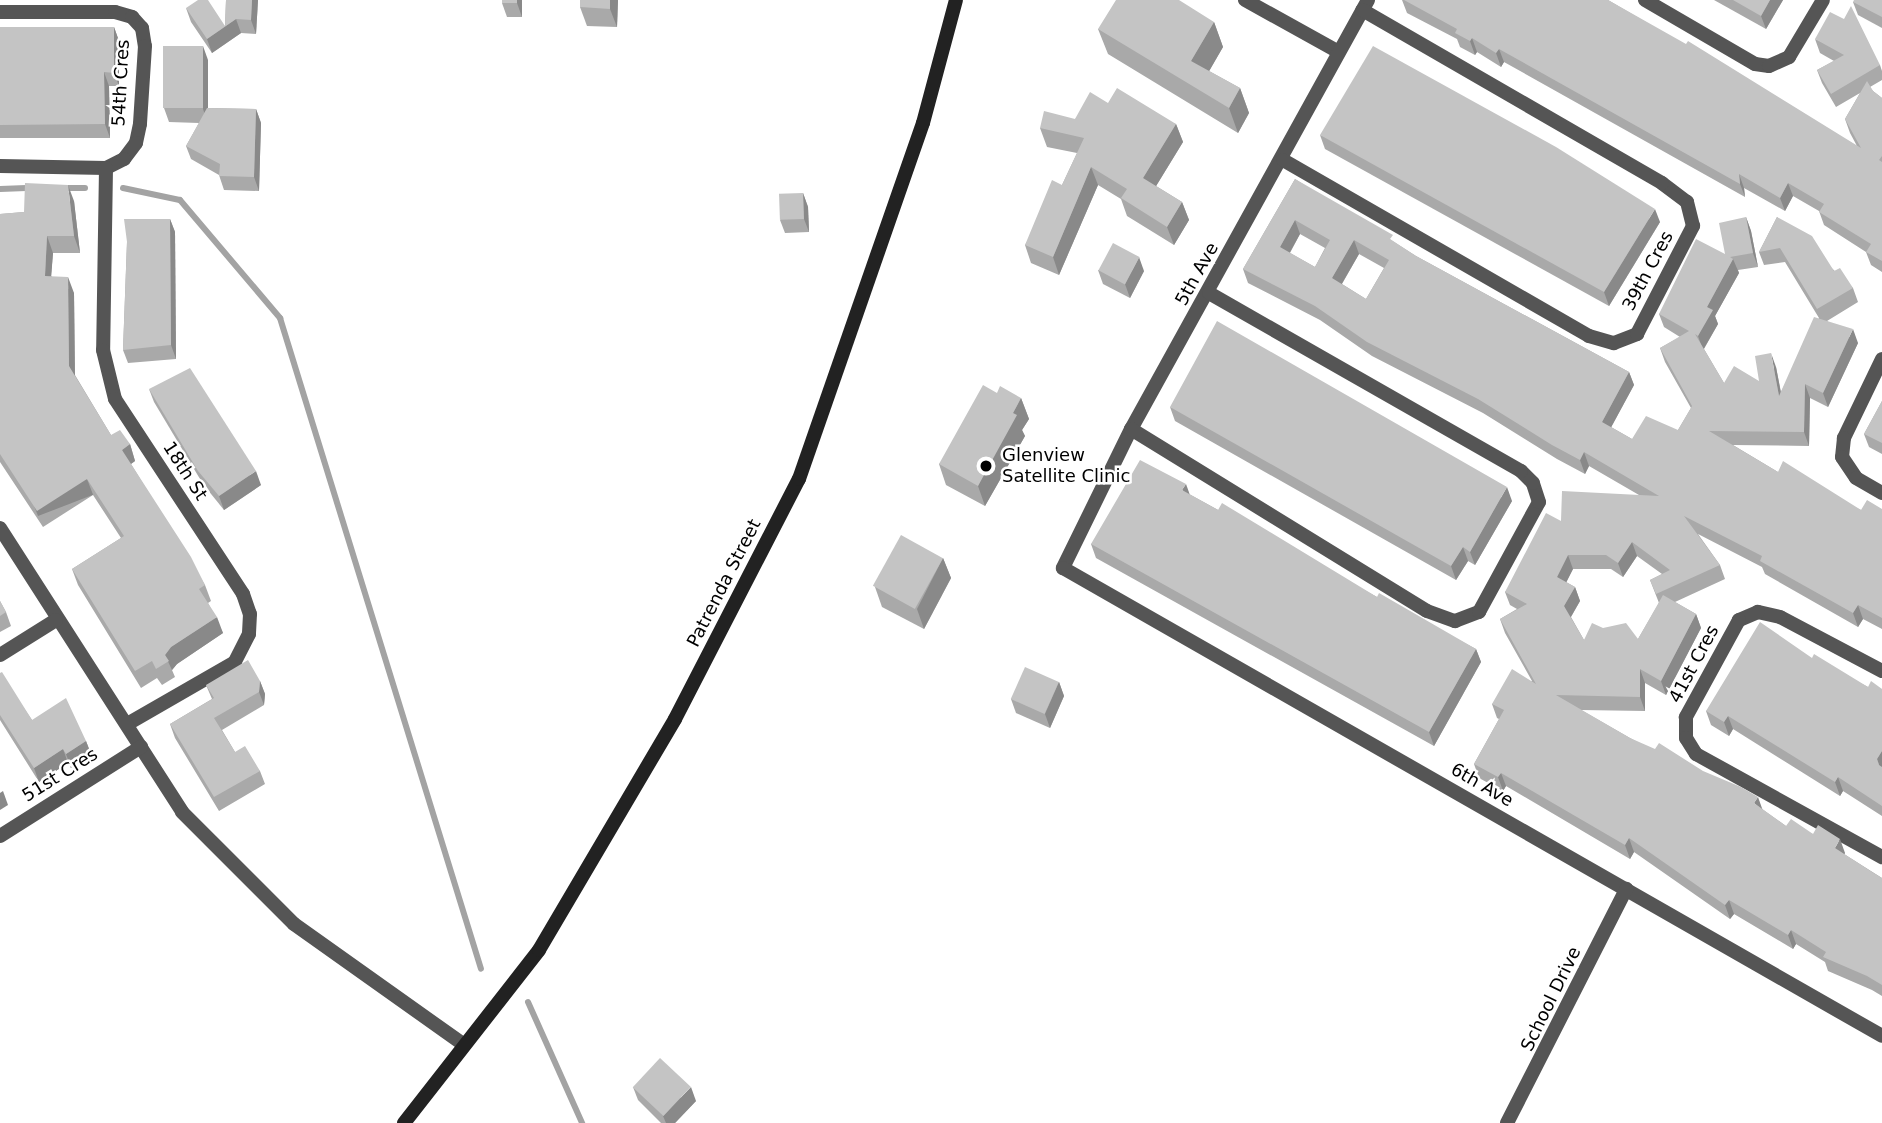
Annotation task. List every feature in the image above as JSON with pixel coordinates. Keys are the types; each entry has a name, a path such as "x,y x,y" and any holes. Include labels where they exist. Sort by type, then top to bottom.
{"street":[{"name":"Patrenda Street","path":"404,1123 539,950 675,719 799,479 923,123 956,0"},
{"path":"1245,0 1337,51"},
{"path":"1645,0 1755,64 1769,66 1789,57 1823,0"},
{"name":"5th Ave","path":"1063,568 1131,429 1283,160 1337,51 1365,5"},
{"name":"39th Cres","path":"1283,160 1589,336 1614,343 1637,334 1693,226 1687,202 1662,183 1365,5"},
{"name":"54th Cres","path":"0,12 115,12 132,17 142,28 142,104 135,144 124,159 106,167"},
{"path":"0,166 106,167"},
{"name":"18th St","path":"106,167 103,350 115,399 243,594 250,614 250,635 235,663 127,724"},
{"path":"1131,429 1427,611 1455,621 1479,612 1539,502 1533,483 1521,471 1209,293"},
{"path":"1882,359 1844,438 1842,457 1856,478 1882,493"},
{"path":"0,528 56,620 127,724 182,812 294,924 464,1045"},
{"name":"6th Ave","path":"1063,568 1882,1036"},
{"name":"41st Cres","path":"1882,671 1780,617 1758,612 1740,620 1686,717 1686,738 1696,754 1882,857"},
{"path":"0,654 56,620"},
{"name":"51st Cres","path":"0,836 141,747"},
{"name":"School Drive","path":"1507,1123 1626,890"}],"building":[{"path":"198,0 208,0 225,26 226,0 252,0 251,20 236,19 207,39 186,8"},
{"path":"502,0 517,0 517,3 502,3"},
{"path":"580,0 610,0 610,9 580,7"},
{"path":"1116,0 1179,0 1214,22 1191,61 1240,88 1229,108 1098,29"},
{"path":"1404,0 1608,0 1686,44 1688,41 1861,148 1845,119 1867,81 1873,91 1882,98 1882,156 1879,160 1882,162 1882,261 1866,252 1871,244 1819,212 1824,204 1788,183 1780,198 1739,174 1740,184 1499,49 1496,53 1472,38 1470,41 1455,33 1457,29"},
{"path":"1733,0 1770,0 1761,16"},
{"path":"1882,0 1882,17 1853,2"},
{"path":"1851,6 1880,65 1831,94 1817,70 1844,55 1815,39 1830,12 1844,19"},
{"path":"0,27 114,27 114,73 104,72 105,124 0,125"},
{"path":"163,46 203,46 203,108 163,108"},
{"path":"1373,46 1556,147 1655,209 1604,292 1320,135"},
{"path":"1117,88 1176,124 1143,178 1182,202 1167,227 1121,198 1127,189 1091,167 1053,257 1025,245 1052,180 1062,185 1084,138 1040,128 1044,111 1075,119 1090,92 1108,103"},
{"path":"207,108 256,109 254,177 219,176 220,164 186,146"},
{"path":"1295,179 1393,235 1390,239 1416,256 1629,372 1602,422 1632,439 1646,416 1678,430 1692,406 1660,348 1689,331 1659,314 1696,239 1725,254 1719,223 1746,217 1753,253 1730,257 1733,259 1707,307 1713,310 1698,336 1695,334 1724,383 1734,366 1759,381 1755,356 1771,353 1779,396 1814,317 1853,329 1823,393 1805,384 1804,432 1709,431 1778,472 1783,461 1861,510 1867,500 1882,509 1882,618 1858,605 1853,613 1760,561 1762,556 1684,516 1720,565 1656,594 1650,580 1670,570 1632,542 1618,563 1606,555 1568,555 1557,577 1575,587 1564,606 1584,640 1592,623 1603,628 1626,623 1638,639 1663,595 1696,614 1661,681 1640,669 1640,697 1556,695 1630,738 1655,749 1659,743 1703,771 1741,787 1758,797 1754,803 1786,826 1791,819 1813,834 1818,825 1840,839 1835,848 1882,878 1882,985 1823,957 1826,952 1791,930 1788,935 1729,900 1725,905 1629,838 1625,845 1501,773 1498,777 1474,764 1504,710 1492,704 1512,669 1536,684 1500,619 1527,604 1505,592 1546,513 1561,521 1562,491 1659,496 1584,452 1580,460 1552,445 1478,399 1367,342 1315,306 1243,269","holes":["1295,220 1330,240 1315,267 1280,247","1354,240 1389,260 1366,299 1332,278"]},
{"path":"25,183 68,185 74,236 47,236 45,276 68,277 69,366 111,435 120,430 130,444 122,450 191,557 205,585 199,589 217,617 171,647 165,655 169,661 156,669 152,661 135,671 72,569 124,536 87,479 37,511 0,454 0,214 24,212"},
{"path":"803,193 804,219 780,220 779,194"},
{"path":"1777,217 1812,236 1834,271 1840,268 1853,288 1817,309 1780,248 1759,252"},
{"path":"124,219 170,219 171,345 123,350 127,242"},
{"path":"1113,243 1139,257 1125,284 1098,270"},
{"path":"1217,321 1507,487 1470,552 1463,547 1451,566 1170,407"},
{"path":"190,368 256,471 219,496 198,471 149,389"},
{"path":"983,385 997,393 1000,386 1021,398 1013,413 1017,415 978,486 939,464"},
{"path":"1882,401 1882,443 1864,434"},
{"path":"1140,460 1186,484 1182,490 1218,510 1222,503 1377,597 1379,593 1476,649 1429,732 1091,544"},
{"path":"901,535 943,558 915,609 873,586"},
{"path":"0,601 6,612 0,616"},
{"path":"1760,622 1812,658 1814,654 1868,687 1871,681 1882,689 1882,751 1877,759 1882,767 1882,806 1838,777 1835,782 1728,716 1724,722 1706,711"},
{"path":"248,660 260,681 259,692 214,718 235,752 245,746 260,771 214,797 170,724 214,698 206,685"},
{"path":"1025,667 1059,682 1045,714 1011,699"},
{"path":"2,672 32,720 66,698 86,741 66,754 63,749 34,768 0,715"},
{"path":"660,1058 691,1087 663,1116 633,1087"}],"waterway":[{"path":"0,189 33,188"},
{"path":"61,188 85,188"},
{"path":"123,188 180,200 280,318 481,969"},
{"path":"528,1002 582,1123"}],"place":[{"name":"Glenview Satellite Clinic","path":"986,466"}]}
